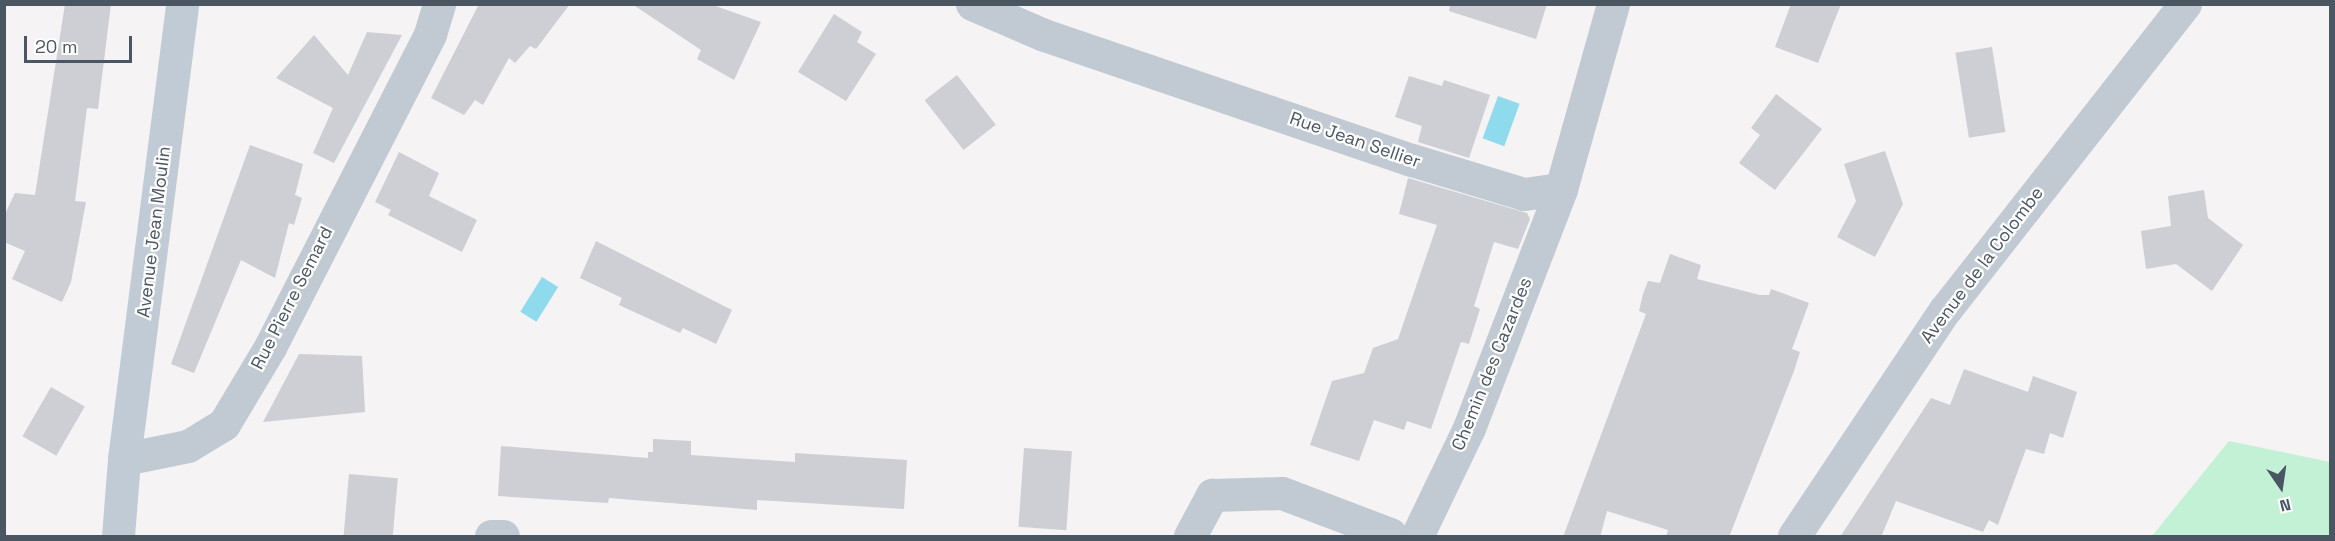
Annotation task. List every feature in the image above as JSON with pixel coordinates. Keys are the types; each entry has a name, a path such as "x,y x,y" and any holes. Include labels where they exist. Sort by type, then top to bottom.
{"main road":[{"name":"Avenue Jean Moulin","path":"124,459 182,4"},
{"path":"118,537 124,459"}],"street":[{"name":"Rue Pierre Semard","path":"124,459 188,446 224,424 270,347 430,34 439,4"},
{"name":"Rue Jean Sellier","path":"972,4 1044,35 1412,160 1524,194 1561,189"},
{"path":"1561,189 1613,4"},
{"name":"Avenue de la Colombe","path":"1794,537 1945,310 2185,4"},
{"name":"Chemin des Cazardes","path":"1404,535 1469,428 1561,189"},
{"path":"1190,537 1212,495 1282,494 1404,535"},
{"path":"490,537 503,537"}],"green space":[{"path":"2229,441 2330,462 2330,536 2152,536"}],"water":[{"path":"1498,96 1520,104 1504,146 1483,138"},
{"path":"542,277 558,287 536,322 520,312"}],"building":[{"path":"65,4 111,4 98,109 87,108 75,201 86,202 71,282 62,302 12,279 25,251 4,242 4,216 15,193 35,195"},
{"path":"479,4 570,4 536,49 530,46 515,63 509,58 483,105 475,100 464,115 431,98"},
{"path":"632,4 710,4 761,22 734,80 697,59 701,50"},
{"path":"1450,4 1547,4 1536,39 1449,11"},
{"path":"1791,4 1841,4 1818,63 1775,47"},
{"path":"834,14 862,32 857,42 876,54 846,101 798,72"},
{"path":"367,32 402,35 334,163 313,153 333,108 276,78 314,35 348,75"},
{"path":"1992,47 2005,132 1969,138 1955,53"},
{"path":"957,75 996,125 963,150 925,100"},
{"path":"1409,76 1442,86 1444,80 1490,95 1469,158 1418,142 1422,126 1395,117"},
{"path":"1776,94 1822,129 1775,190 1739,163 1760,135 1751,128"},
{"path":"250,145 303,164 295,195 302,198 294,225 289,223 275,278 241,260 194,373 171,364"},
{"path":"1885,151 1903,204 1875,257 1837,237 1856,201 1844,164"},
{"path":"399,152 439,173 429,196 477,220 462,252 388,215 391,210 375,202"},
{"path":"1408,178 1527,213 1530,219 1518,249 1494,242 1474,306 1480,309 1469,344 1461,342 1431,429 1407,421 1404,430 1374,420 1359,461 1310,445 1332,381 1364,373 1373,348 1398,339 1437,225 1399,214"},
{"path":"2204,190 2208,218 2243,245 2212,291 2176,264 2146,269 2141,231 2171,226 2168,196"},
{"path":"596,241 732,310 716,344 683,328 680,333 619,305 622,298 580,278"},
{"path":"1670,254 1701,265 1697,279 1760,295 1769,295 1771,289 1809,303 1792,349 1800,352 1794,371 1729,537 1666,537 1668,530 1607,511 1600,537 1563,537 1646,314 1639,311 1643,294 1648,281 1660,283"},
{"path":"299,354 362,356 365,412 263,422"},
{"path":"1964,369 2028,392 2033,376 2077,392 2063,438 2050,433 2044,454 2026,449 1998,525 1989,520 1983,532 1896,501 1881,537 1840,537 1931,398 1950,405"},
{"path":"51,387 85,406 56,456 22,436"},
{"path":"653,439 691,441 691,455 795,462 795,453 907,460 904,509 757,500 757,510 609,498 608,503 498,496 501,446 648,458 648,452 653,452"},
{"path":"1024,448 1072,451 1066,530 1018,527"},
{"path":"349,474 398,478 393,536 344,536"}]}
